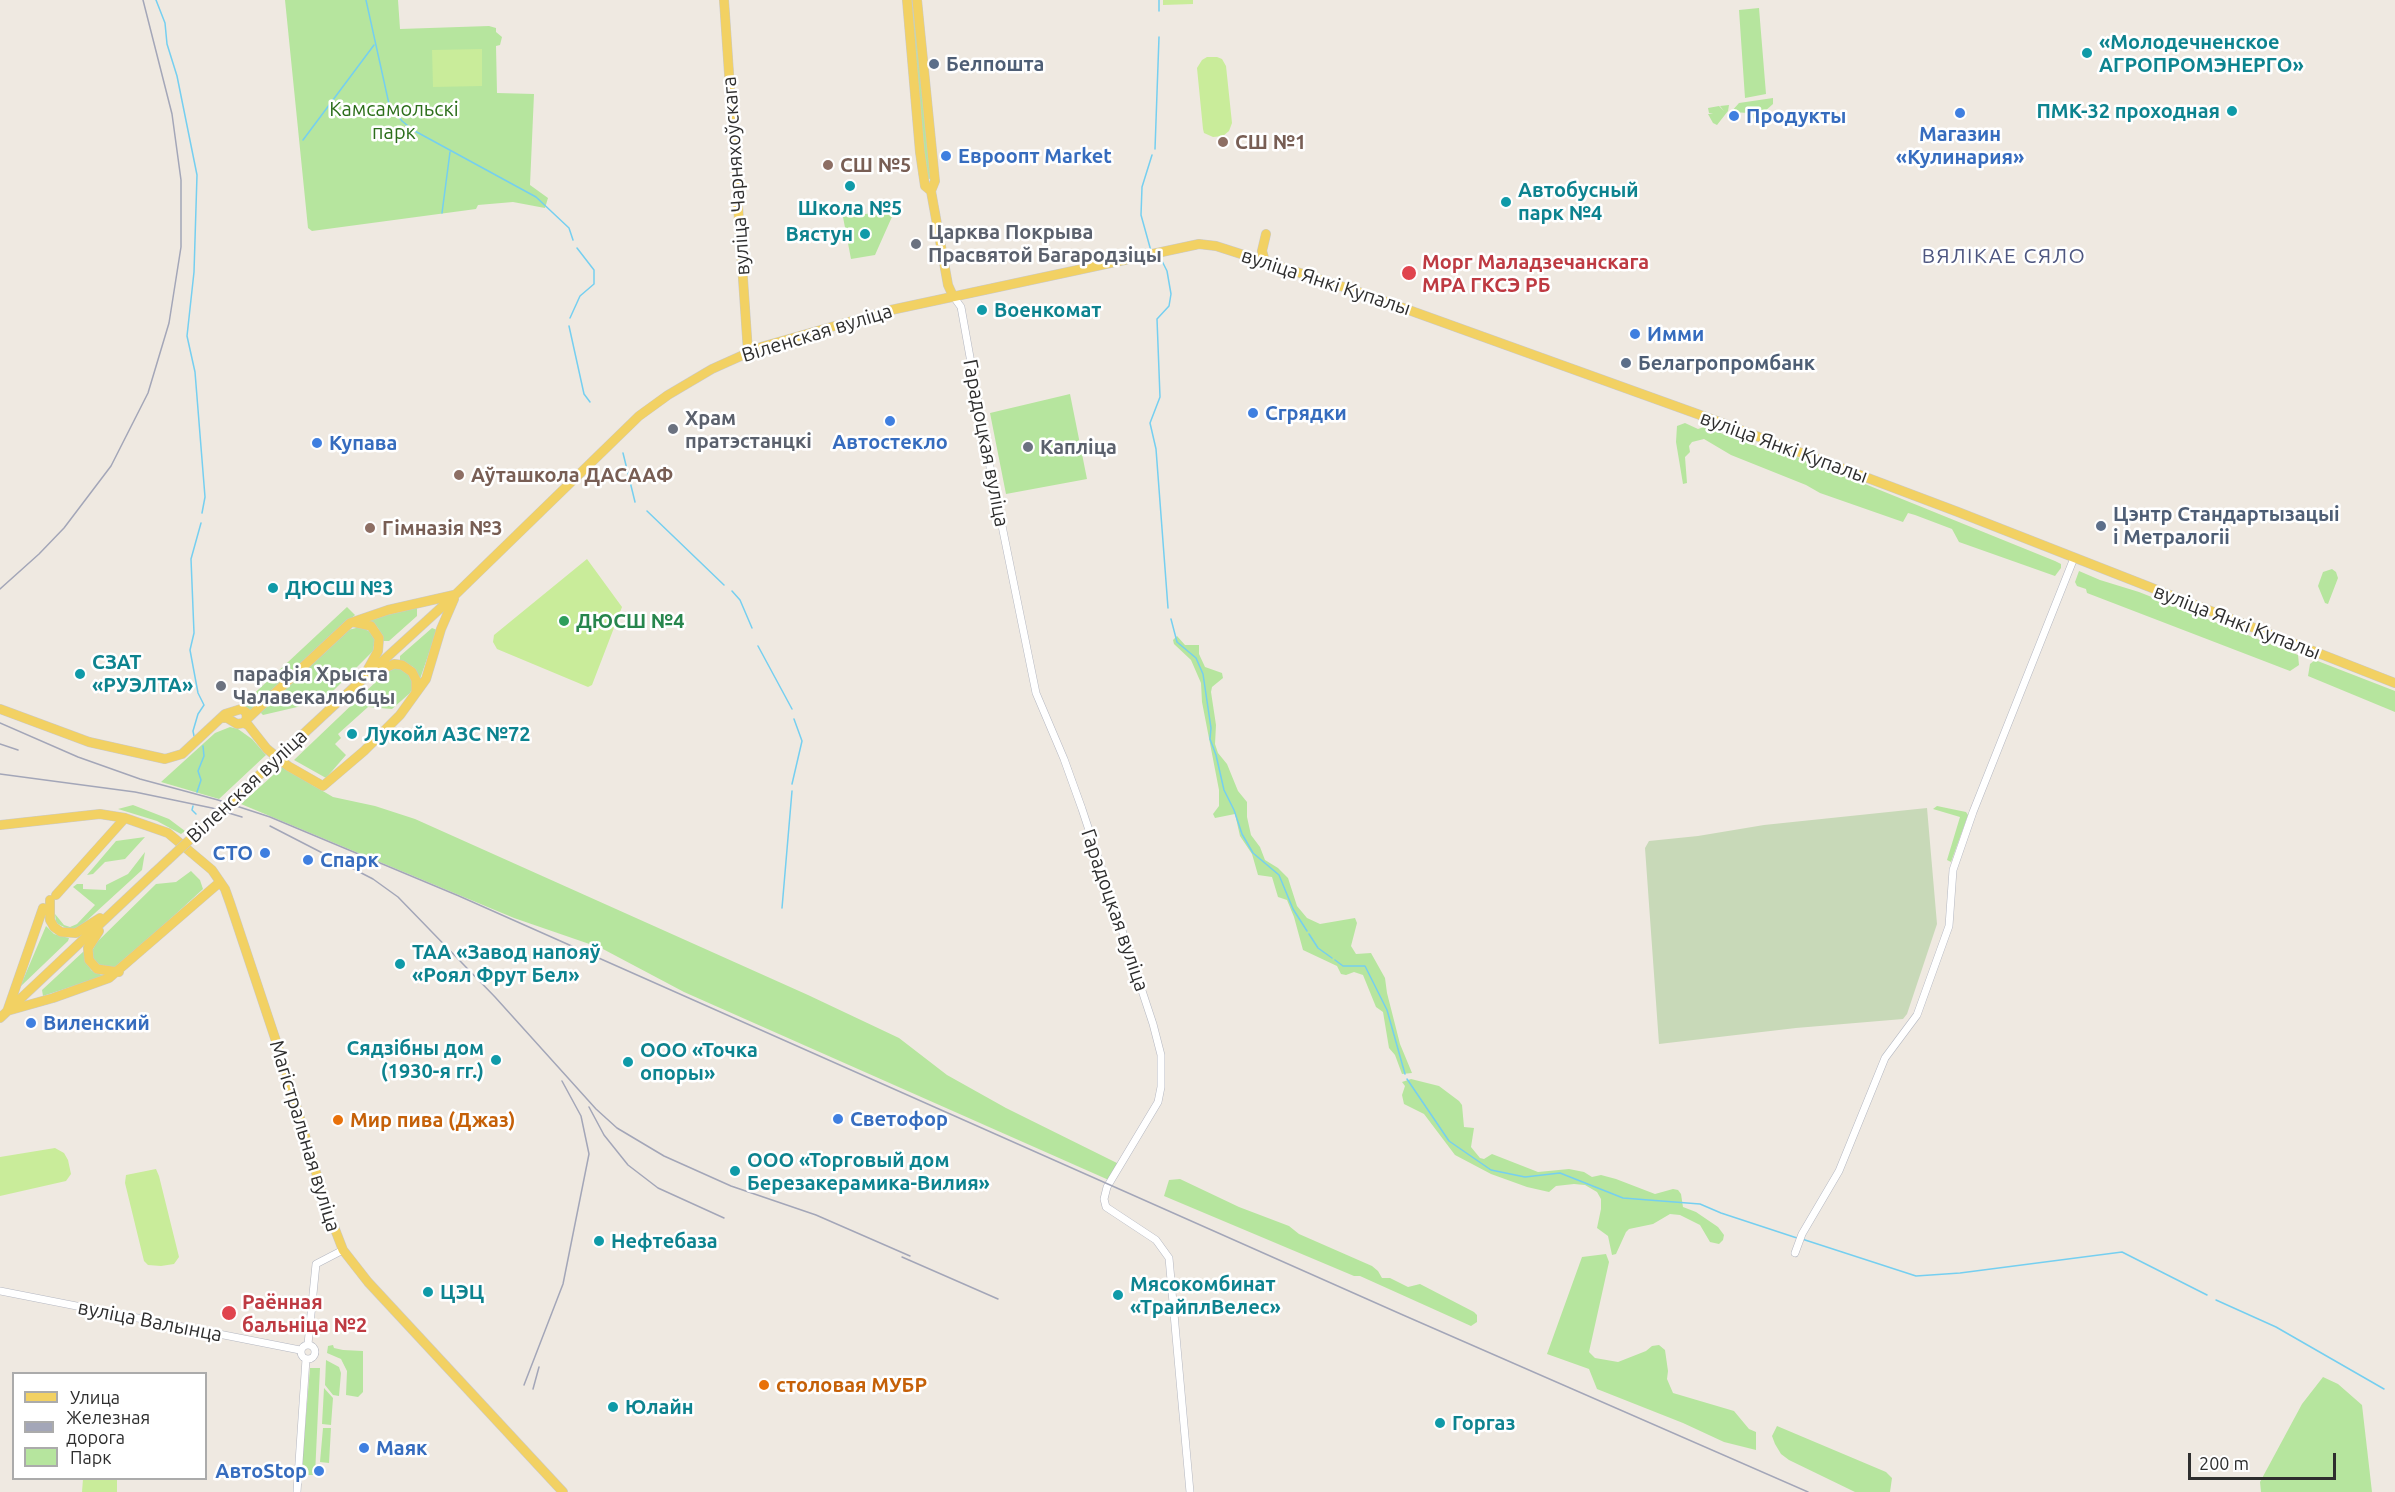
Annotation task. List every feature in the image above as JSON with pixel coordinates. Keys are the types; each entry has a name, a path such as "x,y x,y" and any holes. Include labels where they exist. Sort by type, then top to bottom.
{"main road":[{"name":"вуліца Чарняхоўскага","path":"724,0 748,352"},
{"path":"907,0 920,152 925,186 932,191"},
{"path":"917,0 935,181 932,191 948,285 953,296"},
{"path":"1265,261 1262,251 1266,234"},
{"name":"вуліца Янкі Купалы","path":"953,296 1199,244 1216,246 1428,316 1714,420 1958,512 2395,683"},
{"name":"Віленская вуліца","path":"4,1015 362,679 456,594 639,416 668,395 712,369 748,352 862,318 953,296"},
{"path":"0,709 89,742 165,759 182,754 228,716 237,724 247,719 350,623 388,610 456,594"},
{"path":"247,719 267,748 288,766 323,786 372,744 400,715 416,693 430,669 440,633 456,594"},
{"path":"350,623 357,622 371,626 379,638 378,651 362,679"},
{"path":"362,679 394,664 402,665 412,672 416,680 416,693"},
{"name":"Магістральная вуліца","path":"0,825 95,814 125,818 156,828 174,838 212,870 230,903 291,1089 326,1206 343,1250 375,1290 563,1492"},
{"path":"124,902 83,930 72,934 58,930 52,925 49,916 53,897 125,818"},
{"path":"4,1015 110,978 220,882"},
{"path":"119,972 97,969 89,960 88,952 90,943 124,902"},
{"path":"4,1015 43,908"}],"street":[{"name":"Гарадоцкая вуліца","path":"953,296 961,307 987,452 1036,693 1078,799 1153,1024 1161,1055 1161,1087 1158,1101 1107,1187 1104,1199 1106,1207 1156,1239 1168,1258 1190,1492"},
{"path":"1795,1252 1802,1234 1839,1171 1885,1058 1917,1015 1949,926 1953,870 1973,812 2074,558"},
{"path":"306,1359 300,1350 308,1344 316,1264 343,1250"},
{"name":"вуліца Валынца","path":"0,1291 300,1350"},
{"path":"306,1359 313,1357 315,1353 313,1346 308,1344"},
{"path":"297,1492 306,1359"}],"green space":[{"name":"Камсамольскі парк","path":"285,0 398,0 400,29 489,26 496,28 496,32 502,37 500,45 496,46 497,93 534,94 530,185 548,198 545,208 513,202 478,205 476,209 312,231 308,228"},
{"path":"908,0 915,0 933,178 925,180"},
{"path":"1163,0 1193,0 1193,4 1163,5"},
{"path":"1759,8 1766,94 1745,98 1739,10"},
{"path":"482,49 482,86 433,87 432,50"},
{"path":"1207,57 1222,59 1226,66 1232,123 1229,131 1223,136 1213,137 1204,133 1203,129 1197,68"},
{"path":"1773,98 1773,104 1755,120 1749,113 1731,112 1739,103"},
{"path":"1729,105 1728,111 1717,125 1713,123 1708,114 1713,114 1709,113 1708,108 1719,106 1724,111 1720,106"},
{"path":"895,210 875,255 851,259 843,217"},
{"path":"1070,394 1087,479 1006,494 990,413"},
{"path":"1685,423 1698,429 1704,427 1764,449 1776,449 1823,467 2055,561 2061,564 2061,568 2055,576 1959,542 1952,529 1915,515 1908,513 1903,522 1820,493 1806,485 1731,455 1704,439 1692,442 1689,446 1690,452 1685,457 1687,483 1683,484 1676,442 1677,426"},
{"name":"ДЮСШ №4","path":"587,559 622,607 592,685 588,687 497,649 493,642 494,635"},
{"path":"2332,569 2338,578 2328,604 2325,603 2318,586 2323,572"},
{"path":"2079,571 2139,592 2298,655 2299,665 2290,671 2087,593 2086,589 2077,586 2075,582"},
{"path":"347,607 355,615 251,711 244,706 244,703"},
{"path":"417,608 417,616 389,641 383,641 378,628 364,620"},
{"path":"360,627 371,632 375,640 373,651 323,701 263,715 259,711 348,630"},
{"path":"432,628 437,630 420,679 413,667 400,660 400,656"},
{"path":"1177,636 1185,645 1199,645 1199,654 1205,667 1222,673 1223,678 1212,687 1211,692 1216,725 1215,744 1218,753 1227,764 1238,791 1247,802 1247,817 1251,835 1260,847 1265,860 1288,878 1297,906 1307,918 1320,924 1355,918 1357,923 1351,946 1356,954 1371,953 1385,978 1400,1044 1412,1073 1402,1074 1395,1055 1389,1048 1383,1012 1376,1007 1363,975 1354,972 1341,974 1337,966 1303,950 1287,900 1278,897 1272,877 1258,875 1252,854 1240,836 1235,814 1215,818 1213,814 1219,806 1219,790 1202,702 1201,683 1191,660 1174,644 1173,640"},
{"path":"2315,660 2395,691 2395,712 2308,676 2310,664"},
{"path":"399,668 405,670 412,679 413,688 410,693 392,709 368,707 338,734 341,738 335,744 346,755 326,778 294,760 382,676"},
{"path":"230,727 238,729 252,739 266,755 219,799 161,782 215,733"},
{"path":"282,767 333,797 375,806 415,819 899,1038 947,1075 1006,1108 1121,1165 1111,1181 684,992 601,948 514,918 241,804"},
{"path":"133,805 169,819 185,831 181,834 157,821 118,809"},
{"path":"1937,806 1966,812 1968,815 1951,862 1947,860 1960,817 1933,809"},
{"path":"1927,808 1937,924 1907,1014 1903,1019 1796,1028 1659,1044 1645,848 1649,841 1698,836 1764,825"},
{"path":"145,837 125,859 105,862 93,874 87,875 116,841"},
{"path":"145,852 142,870 83,924 77,928 68,929 56,923 55,914 64,925 70,927 77,924 95,905 73,887 83,884 83,889 106,890 106,885 128,874"},
{"path":"191,871 200,880 203,889 118,967 109,969 94,963 92,951 96,943 156,884 176,882"},
{"path":"46,926 54,934 69,938 68,941 20,987"},
{"path":"84,951 91,970 104,976 43,996 42,990"},
{"path":"1411,1079 1439,1086 1459,1101 1462,1105 1464,1127 1474,1128 1471,1147 1480,1158 1484,1159 1492,1154 1538,1172 1569,1169 1584,1172 1592,1177 1601,1175 1655,1194 1673,1189 1678,1190 1683,1207 1696,1212 1718,1227 1724,1235 1723,1240 1719,1244 1710,1242 1700,1225 1680,1215 1670,1214 1653,1224 1629,1229 1616,1254 1612,1255 1608,1236 1597,1228 1601,1199 1597,1192 1585,1185 1574,1184 1556,1186 1549,1192 1527,1187 1491,1174 1455,1155 1424,1114 1404,1104 1402,1095 1405,1086 1402,1082"},
{"path":"55,1148 64,1153 68,1160 71,1174 66,1181 0,1196 0,1157"},
{"path":"156,1169 179,1257 174,1264 161,1266 148,1265 144,1261 125,1183 126,1175"},
{"path":"1180,1179 1239,1207 1289,1226 1299,1234 1372,1266 1382,1278 1390,1278 1408,1287 1420,1284 1474,1312 1477,1315 1477,1322 1471,1326 1360,1276 1354,1276 1164,1196 1169,1180"},
{"path":"1606,1254 1609,1262 1589,1352 1595,1358 1618,1362 1659,1345 1665,1350 1667,1379 1673,1393 1734,1411 1749,1429 1756,1432 1756,1450 1724,1442 1597,1389 1589,1369 1547,1354 1582,1257"},
{"path":"333,1345 334,1348 343,1350 363,1351 363,1392 358,1397 346,1395 347,1371 341,1359 327,1353 328,1346"},
{"path":"326,1360 339,1367 341,1373 339,1396 333,1395 325,1385"},
{"path":"310,1368 320,1368 315,1475 301,1475"},
{"path":"2323,1377 2338,1384 2362,1405 2372,1492 2261,1492 2260,1482 2302,1404"},
{"path":"324,1388 333,1398 331,1425 322,1424"},
{"path":"1777,1426 1886,1472 1892,1478 1890,1492 1855,1492 1789,1460 1781,1454 1772,1436"},
{"path":"323,1428 331,1428 329,1463 320,1462"},
{"path":"83,1480 117,1480 117,1492 82,1492"}],"waterway":[{"path":"156,0 165,23 167,44 177,76 197,175 194,272 187,336 195,372 205,497 202,513"},
{"path":"366,0 389,104 402,121 413,130 536,197 569,228 573,240"},
{"path":"1159,0 1159,11"},
{"path":"1155,149 1159,37"},
{"path":"303,140 374,45"},
{"path":"442,213 450,152"},
{"path":"1151,251 1141,215 1142,187 1152,155"},
{"path":"570,318 580,296 594,284 594,270 577,248"},
{"path":"1153,259 1162,261 1167,271 1171,294 1169,306 1157,319 1160,397 1150,423 1156,449 1168,608"},
{"path":"569,326 584,394 590,402"},
{"path":"623,453 635,502"},
{"path":"647,511 724,585"},
{"path":"194,736 193,731 198,714 204,705 198,693 190,650 194,633 191,559 201,523"},
{"path":"732,591 740,600 752,628"},
{"path":"1171,619 1177,642 1196,658 1203,674 1211,728 1210,739 1224,790 1242,834 1253,853 1279,875 1293,909 1307,931"},
{"path":"758,646 792,709"},
{"path":"792,784 802,741 794,719"},
{"path":"197,792 201,780 198,771 204,756 203,746"},
{"path":"782,908 792,791"},
{"path":"193,806 192,810 196,814"},
{"path":"1309,934 1318,948 1332,958"},
{"path":"1335,960 1343,966 1365,966 1387,1010 1405,1074"},
{"path":"1407,1079 1449,1141 1491,1170 1525,1177 1560,1173 1623,1198 1700,1204 1797,1238"},
{"path":"1802,1239 1916,1276 1960,1273 2122,1252 2207,1295"},
{"path":"2216,1300 2276,1327 2384,1389"}],"railway":[{"path":"0,589 64,528 111,466 148,393 169,323 181,247 181,180 172,114 143,0"},
{"path":"0,723 78,757 140,779 270,817 459,896 1808,1492"},
{"path":"0,744 18,750"},
{"path":"0,774 135,792 212,808 242,817"},
{"path":"270,826 373,879 398,897 495,997 596,1109 617,1128 664,1156 731,1186 816,1215 910,1256"},
{"path":"524,1385 563,1284 589,1154 581,1116 562,1081"},
{"path":"589,1107 604,1135 628,1165 658,1188 724,1218"},
{"path":"902,1257 998,1299"},
{"path":"533,1389 539,1367"}],"place":[{"name":"«Молодечненское АГРОПРОМЭНЕРГО»","path":"2087,53"},
{"name":"Белпошта","path":"934,64"},
{"name":"ПМК-32 проходная","path":"2232,111"},
{"name":"Магазин «Кулинария»","path":"1960,113"},
{"name":"Продукты","path":"1734,116"},
{"name":"СШ №1","path":"1223,142"},
{"name":"Евроопт Market","path":"946,156"},
{"name":"СШ №5","path":"828,165"},
{"name":"Школа №5","path":"850,186"},
{"name":"Автобусный парк №4","path":"1506,202"},
{"name":"Вястун","path":"865,234"},
{"name":"Царква Покрыва Прасвятой Багародзіцы","path":"916,244"},
{"name":"Морг Маладзечанскага МРА ГКСЭ РБ","path":"1409,273"},
{"name":"Военкомат","path":"982,310"},
{"name":"Имми","path":"1635,334"},
{"name":"Белагропромбанк","path":"1626,363"},
{"name":"Сгрядки","path":"1253,413"},
{"name":"Автостекло","path":"890,421"},
{"name":"Храм пратэстанцкі","path":"673,429"},
{"name":"Купава","path":"317,443"},
{"name":"Капліца","path":"1028,447"},
{"name":"Аўташкола ДАСААФ","path":"459,475"},
{"name":"Цэнтр Стандартызацыі і Метралогіі","path":"2101,526"},
{"name":"Гімназія №3","path":"370,528"},
{"name":"ДЮСШ №3","path":"273,588"},
{"name":"ДЮСШ №4","path":"564,621"},
{"name":"СЗАТ «РУЭЛТА»","path":"80,674"},
{"name":"парафія Хрыста Чалавекалюбцы","path":"221,686"},
{"name":"Лукойл АЗС №72","path":"352,734"},
{"name":"СТО","path":"265,853"},
{"name":"Спарк","path":"308,860"},
{"name":"ТАА «Завод напояў «Роял Фрут Бел»","path":"400,964"},
{"name":"Виленский","path":"31,1023"},
{"name":"Сядзібны дом (1930-я гг.)","path":"496,1060"},
{"name":"ООО «Точка опоры»","path":"628,1062"},
{"name":"Светофор","path":"838,1119"},
{"name":"Мир пива (Джаз)","path":"338,1120"},
{"name":"ООО «Торговый дом Березакерамика-Вилия»","path":"735,1171"},
{"name":"Нефтебаза","path":"599,1241"},
{"name":"ЦЭЦ","path":"428,1292"},
{"name":"Мясокомбинат «ТрайплВелес»","path":"1118,1295"},
{"name":"Раённая бальніца №2","path":"229,1313"},
{"name":"столовая МУБР","path":"764,1385"},
{"name":"Юлайн","path":"613,1407"},
{"name":"Горгаз","path":"1440,1423"},
{"name":"Маяк","path":"364,1448"},
{"name":"АвтоStop","path":"319,1471"}],"district":[{"name":"ВЯЛІКАЕ СЯЛО","path":"2004,256"}]}
